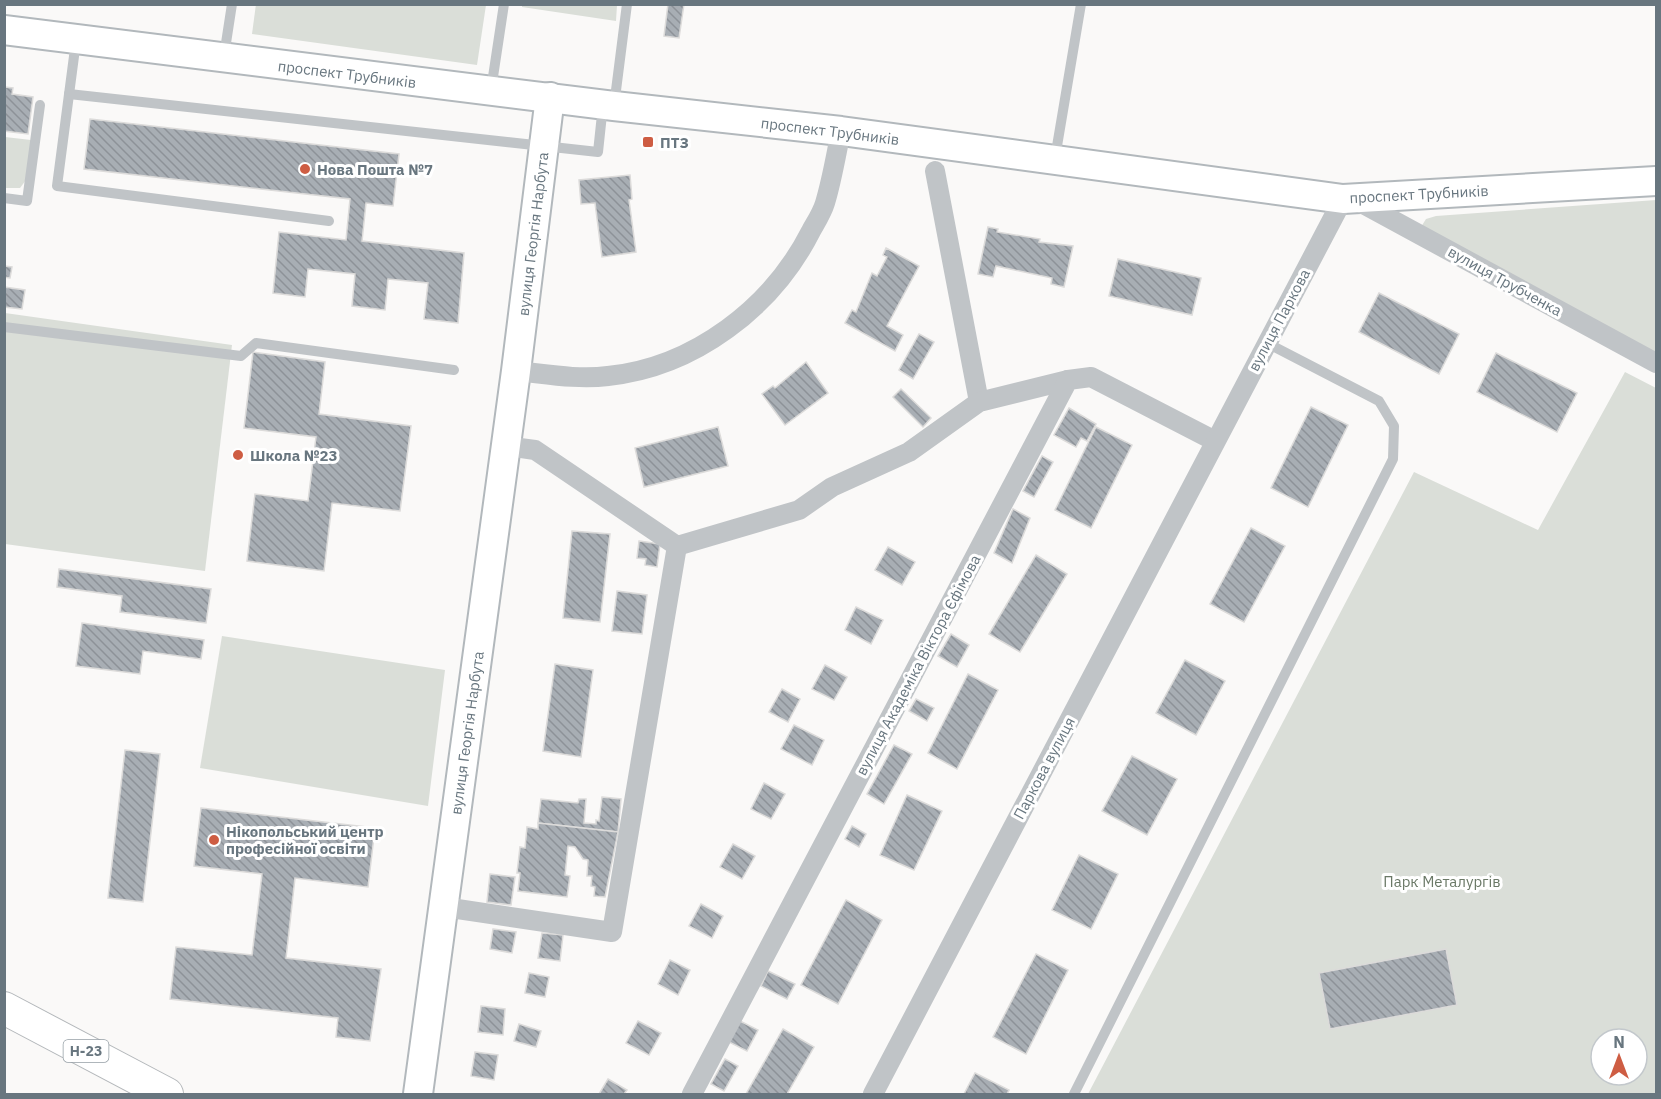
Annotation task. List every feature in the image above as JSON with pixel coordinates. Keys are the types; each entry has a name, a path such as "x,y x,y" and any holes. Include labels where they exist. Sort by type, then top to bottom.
{"main road":[{"name":"проспект Трубників","path":"4,30 609,106 841,131 1349,199 1656,181"},
{"name":"вулиця Георгія Нарбута","path":"418,1095 516,371 550,97"},
{"name":"Н-23","path":"4,1008 166,1095"}],"street":[{"path":"516,371 563,376 607,376 661,365 710,342 756,307 797,259 825,204 841,131"},
{"path":"935,171 979,402"},
{"name":"вулиця Паркова","path":"1215,441 1267,343 1349,199"},
{"name":"вулиця Трубченка","path":"1349,199 1656,363"},
{"path":"677,546 799,510 832,487 909,452 979,402 1068,380 1091,377 1215,441"},
{"name":"вулиця Академіка Віктора Єфімова","path":"692,1095 1068,380"},
{"name":"Паркова вулиця","path":"873,1095 1215,441"},
{"path":"506,446 535,450 677,546"},
{"path":"444,907 612,932 677,546"}],"lane":[{"path":"224,59 232,4"},
{"path":"491,91 504,4"},
{"path":"69,94 598,152 609,106 627,4"},
{"path":"1054,159 1081,4"},
{"path":"76,39 57,186 329,221"},
{"path":"4,198 27,201 40,105"},
{"path":"4,327 241,356 256,343 454,370"},
{"path":"1074,1095 1393,459 1394,426 1379,401 1267,343"}],"green space":[{"path":"256,4 486,5 477,65 252,34"},
{"path":"522,4 617,4 616,21 522,7"},
{"path":"5,137 31,140 26,180 20,188 5,188"},
{"path":"1656,200 1656,353 1421,227 1426,219 1436,216"},
{"path":"5,313 232,345 205,571 5,544"},
{"name":"Парк Металургів","path":"1625,372 1656,388 1656,1094 1088,1094 1414,472 1538,530"},
{"path":"222,636 445,670 428,806 200,768"}],"building":[{"path":"668,4 684,4 679,38 664,36"},
{"path":"4,87 13,88 12,94 33,97 28,134 4,131"},
{"path":"90,119 399,154 393,206 366,203 362,241 464,253 458,323 424,319 428,283 388,279 385,310 352,306 355,274 308,269 305,297 273,293 279,232 346,240 350,199 84,169"},
{"path":"630,175 632,199 629,200 636,252 602,257 595,203 581,204 579,180"},
{"path":"988,227 998,229 997,232 1040,239 1039,242 1073,246 1064,287 1051,284 1052,278 996,266 993,277 978,274"},
{"path":"886,248 919,266 887,326 903,335 895,351 845,323 852,310 856,312 872,273 877,276 887,257 883,255"},
{"path":"1118,259 1201,278 1192,315 1109,296"},
{"path":"4,266 12,267 10,278 4,277"},
{"path":"4,287 25,290 22,309 4,307"},
{"path":"1379,293 1459,334 1439,374 1359,332"},
{"path":"919,334 934,342 913,379 899,370"},
{"path":"253,352 325,362 319,414 411,426 400,511 332,503 324,571 247,561 255,494 308,501 316,437 244,428"},
{"path":"1496,353 1577,393 1557,432 1477,392"},
{"path":"806,362 828,393 785,425 762,394 773,386 775,388"},
{"path":"901,389 931,418 923,427 893,397"},
{"path":"1311,407 1348,425 1308,507 1271,488"},
{"path":"1069,408 1096,424 1087,441 1081,438 1076,447 1054,435"},
{"path":"718,427 728,466 644,487 635,448"},
{"path":"1096,427 1132,445 1091,528 1055,510"},
{"path":"1042,456 1053,462 1034,497 1023,491"},
{"path":"1013,509 1030,518 1012,563 994,553"},
{"path":"1251,528 1285,546 1244,622 1210,604"},
{"path":"572,531 610,534 600,622 563,618"},
{"path":"639,541 660,544 657,567 645,565 646,559 637,558"},
{"path":"888,547 915,562 902,585 875,570"},
{"path":"1036,555 1067,574 1020,652 989,634"},
{"path":"59,569 211,589 206,623 120,612 122,596 57,587"},
{"path":"617,591 647,595 642,634 612,631"},
{"path":"856,607 883,620 871,644 845,630"},
{"path":"82,623 204,640 201,659 143,651 140,674 76,666"},
{"path":"951,634 969,645 957,667 938,656"},
{"path":"1185,660 1225,681 1196,735 1156,713"},
{"path":"555,664 593,670 581,757 543,751"},
{"path":"825,665 847,677 834,700 812,689"},
{"path":"968,674 998,690 957,769 928,753"},
{"path":"782,689 800,699 788,722 769,712"},
{"path":"916,699 934,708 927,721 909,711"},
{"path":"794,725 824,740 812,765 781,749"},
{"path":"894,745 912,754 884,804 867,794"},
{"path":"125,750 160,754 143,902 108,898"},
{"path":"1132,756 1177,779 1147,835 1102,811"},
{"path":"764,783 785,794 771,819 751,809"},
{"path":"907,795 942,811 914,870 880,855"},
{"path":"602,797 621,799 618,832 538,823 541,799 578,803 579,799 586,799 584,823 596,824 596,820 599,821"},
{"path":"201,808 375,828 368,887 295,878 286,958 381,969 370,1041 336,1037 338,1018 170,999 176,947 252,955 262,874 194,866"},
{"path":"538,823 618,832 605,897 594,896 595,887 591,886 592,876 587,876 588,860 583,859 575,847 568,846 565,875 570,876 567,897 518,891 520,873 517,873 520,847 525,848 527,827 538,829"},
{"path":"852,826 866,834 859,847 845,839"},
{"path":"733,844 755,856 742,879 720,867"},
{"path":"1079,855 1118,874 1091,929 1052,910"},
{"path":"490,874 515,877 511,905 487,902"},
{"path":"846,900 882,920 838,1004 801,985"},
{"path":"701,904 723,916 712,938 689,926"},
{"path":"493,929 516,932 512,953 490,949"},
{"path":"542,933 563,935 560,961 538,958"},
{"path":"1446,949 1457,1005 1330,1029 1319,973"},
{"path":"1036,954 1068,970 1026,1054 993,1037"},
{"path":"670,960 690,970 678,995 658,984"},
{"path":"768,971 795,984 787,999 761,986"},
{"path":"529,973 549,977 545,997 525,993"},
{"path":"481,1006 505,1009 503,1035 478,1032"},
{"path":"638,1021 661,1033 649,1055 626,1043"},
{"path":"740,1021 758,1030 747,1051 729,1042"},
{"path":"519,1024 541,1031 536,1047 514,1041"},
{"path":"783,1029 814,1047 787,1094 746,1094"},
{"path":"475,1052 498,1055 494,1080 471,1076"},
{"path":"725,1059 738,1066 724,1091 711,1084"},
{"path":"975,1073 1009,1090 1007,1094 964,1094"},
{"path":"608,1079 627,1090 624,1094 599,1094"}],"place":[{"name":"ПТЗ","path":"648,142"},
{"name":"Нова Пошта №7","path":"305,169"},
{"name":"Школа №23","path":"238,455"},
{"name":"Нікопольський центр професійної освіти","path":"214,840"}]}
